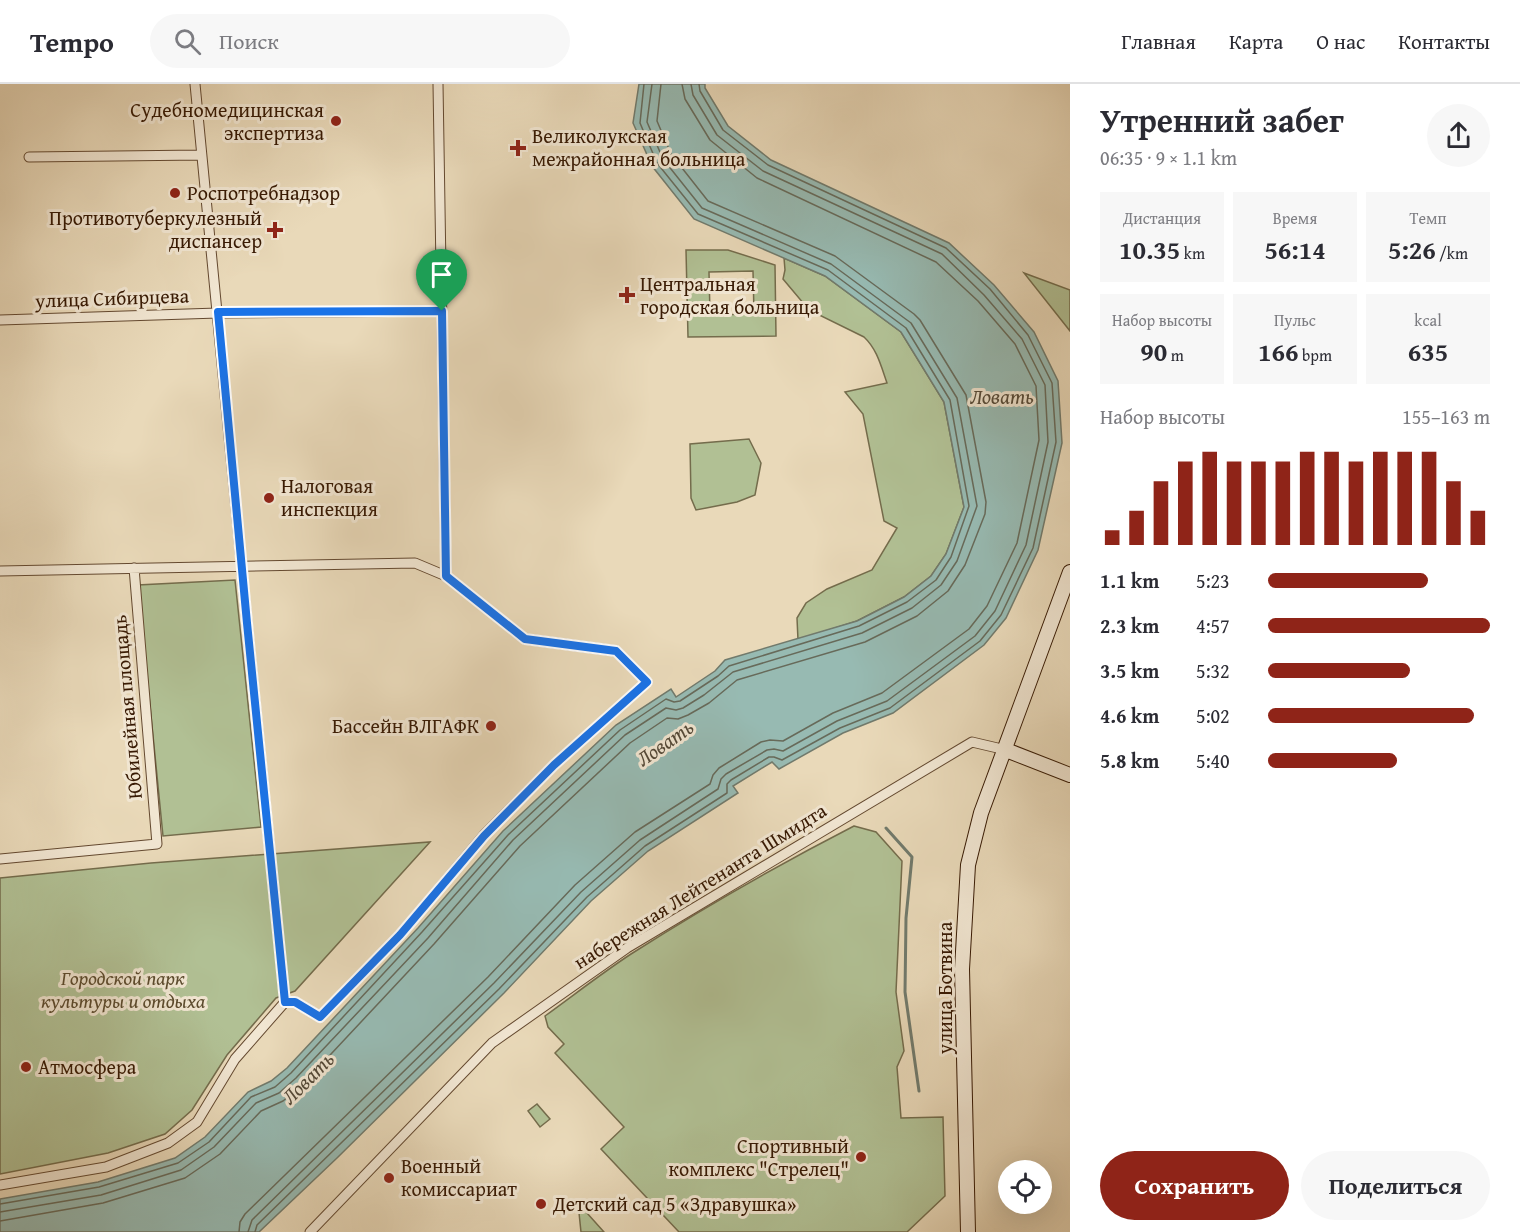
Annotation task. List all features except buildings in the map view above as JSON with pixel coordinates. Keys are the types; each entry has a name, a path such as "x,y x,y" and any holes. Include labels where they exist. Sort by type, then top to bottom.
{"main road":[{"name":"улица Ботвина","path":"968,1232 962,969 968,865 981,813 1070,572"},
{"path":"1006,750 1070,775"}],"street":[{"path":"0,1185 106,1167 168,1143 197,1122 236,1059 285,1002 195,84"},
{"path":"438,84 446,576"},
{"path":"28,157 201,155"},
{"name":"улица Сибирцева","path":"0,320 218,312 442,311"},
{"path":"0,571 415,563 446,576 525,639 616,651 647,682 554,765 484,836 400,935 320,1017 295,1002 285,1002"},
{"name":"Юбилейная площадь","path":"0,859 158,844 134,568"},
{"name":"набережная Лейтенанта Шмидта","path":"310,1232 492,1043 627,948 972,742 1006,750"}],"green space":[{"path":"686,250 728,250 775,265 776,336 688,337","holes":["753,271 754,314 710,315 709,272"]},
{"path":"784,258 825,276 901,332 944,402 964,507 946,554 931,576 904,597 857,621 798,640 797,618 806,603 827,589 872,570 897,528 884,521 863,414 845,392 887,383 878,358 864,337 809,310 783,279"},
{"path":"1024,273 1070,290 1070,331"},
{"path":"749,439 761,463 755,495 737,502 696,510 691,498 690,444"},
{"path":"235,580 261,827 163,836 138,585"},
{"path":"854,826 876,832 902,861 896,992 904,1051 897,1067 901,1118 943,1117 945,1196 907,1232 679,1232 601,1149 624,1127 555,1053 564,1044 548,1027 545,1016 609,969 658,937 741,887"},
{"name":"Городской парк культуры и отдыха","path":"430,842 295,991 276,998 227,1055 192,1110 165,1134 108,1153 0,1174 0,878 151,863"},
{"path":"537,1104 550,1119 540,1127 528,1111"},
{"path":"578,1203 604,1232 581,1232"}],"water":[{"name":"Ловать","path":"639,84 705,84 705,88 728,126 771,160 949,243 994,285 1034,332 1058,381 1062,443 1038,550 1006,618 984,645 893,713 843,733 779,769 772,762 733,786 738,793 648,851 591,901 504,993 259,1232 0,1232 0,1199 98,1182 175,1158 205,1137 248,1092 271,1081 287,1068 418,928 503,831 616,725 671,689 676,697 715,671 725,660 857,621 904,597 931,576 946,554 964,507 944,402 901,332 825,276 694,219 652,166 633,123"}],"waterway":[{"path":"886,828 912,857 906,918 905,992 919,1091"}],"place":[{"name":"Судебномедицинская экспертиза","path":"336,121"},
{"name":"Великолукская межрайонная больница","path":"518,148"},
{"name":"Роспотребнадзор","path":"175,193"},
{"name":"Противотуберкулезный диспансер","path":"275,230"},
{"name":"Центральная городская больница","path":"627,295"},
{"name":"Налоговая инспекция","path":"269,498"},
{"name":"Бассейн ВЛГАФК","path":"491,726"},
{"name":"Атмосфера","path":"26,1067"},
{"name":"Спортивный комплекс \"Стрелец\"","path":"861,1157"},
{"name":"Военный комиссариат","path":"389,1178"},
{"name":"Детский сад 5 «Здравушка»","path":"541,1204"}],"route":[{"path":"442,311 446,576 525,639 616,651 647,682 554,765 484,836 400,935 320,1017 295,1002 285,1002 218,312 442,311"}]}
